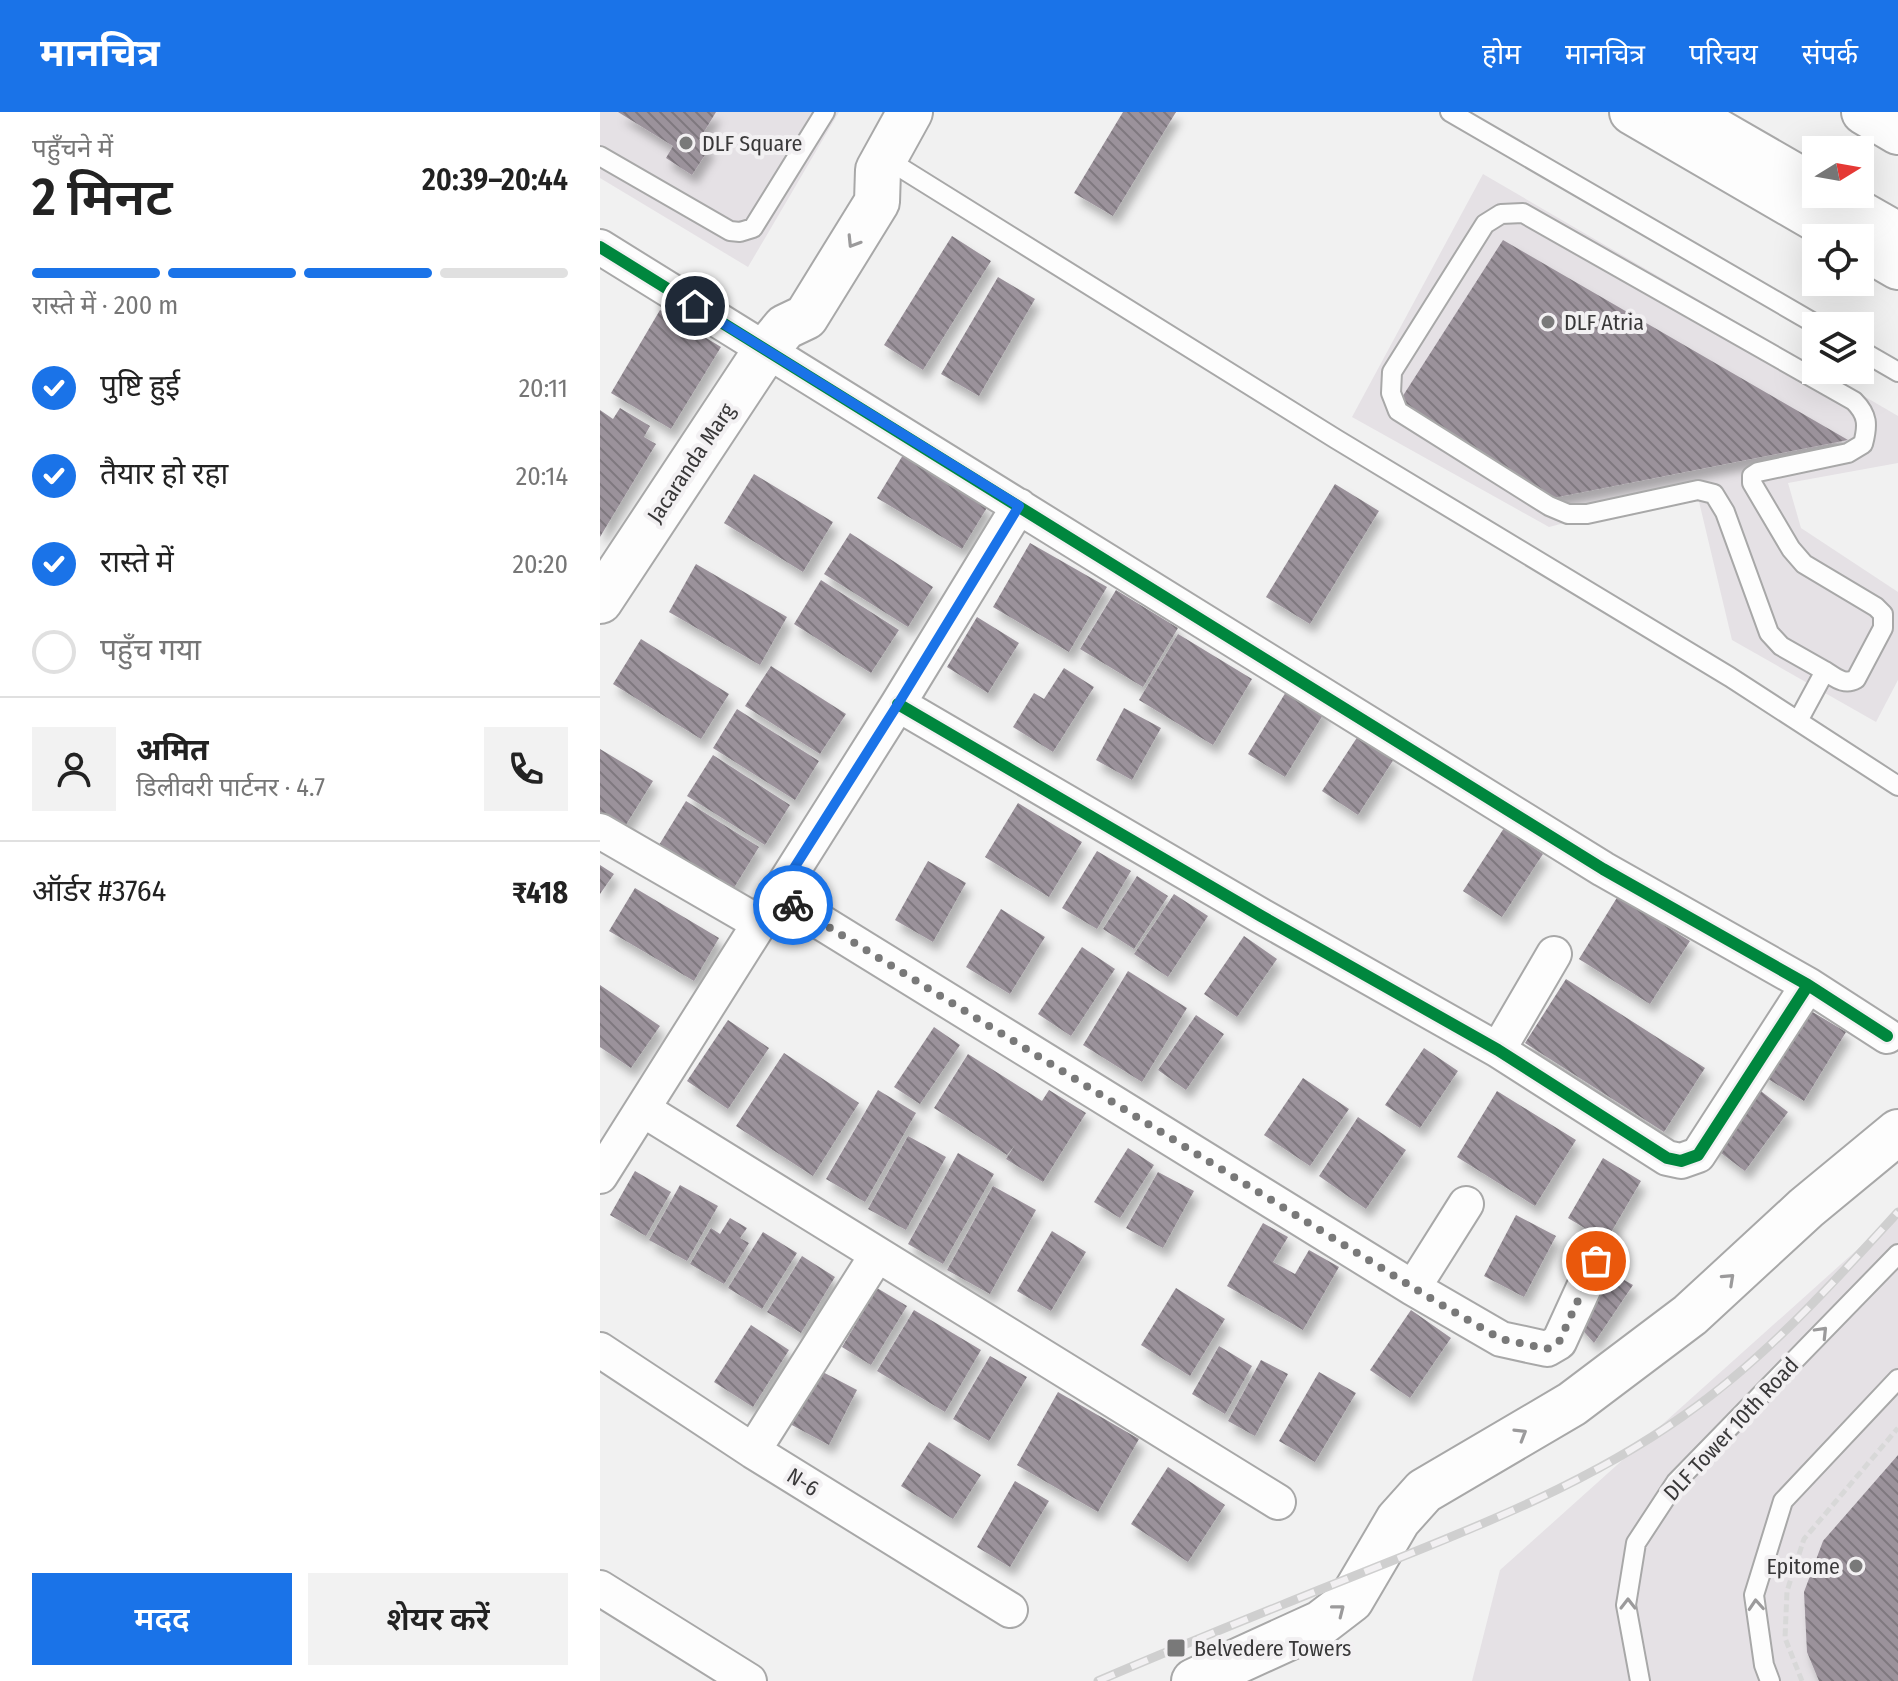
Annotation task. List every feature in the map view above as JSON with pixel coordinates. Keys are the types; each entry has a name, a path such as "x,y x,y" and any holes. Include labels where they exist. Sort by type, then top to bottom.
{"street":[{"name":"Jacaranda Marg","path":"604,584 775,339 783,301 855,184 882,164 910,112"},
{"path":"1632,112 1825,224"},
{"path":"1684,112 1802,180"},
{"path":"1864,112 1898,132"},
{"path":"1851,208 1898,235"},
{"path":"600,247 775,339 1019,506 1603,869 1808,985 1887,1036"},
{"path":"1874,253 1898,267"},
{"path":"600,1176 1019,506"},
{"path":"898,704 1498,1050 1667,1158 1681,1161 1698,1155 1808,985"},
{"path":"600,831 759,923"},
{"path":"777,895 1413,1288 1501,1339 1547,1349 1559,1342 1596,1261"},
{"path":"1498,1050 1554,954"},
{"path":"644,1110 1278,1502"},
{"path":"1194,1681 1321,1623 1351,1600 1398,1520 1424,1491 1572,1404 1665,1334 1690,1315 1806,1208 1898,1132"},
{"path":"1413,1288 1466,1204"},
{"path":"753,1451 877,1255"},
{"name":"N-6","path":"600,1350 753,1451 1010,1610"},
{"path":"600,1588 749,1681"}],"lane":[{"path":"600,156 730,231 748,231 753,228 825,112"},
{"path":"1450,112 1802,316"},
{"path":"882,164 1730,677 1898,786"},
{"path":"1523,213 1854,401 1864,411 1867,427 1863,444 1848,453 1758,472 1752,476 1759,496 1791,549 1804,564 1883,614 1883,628 1856,679 1850,683 1843,682 1825,671 1781,646 1769,633 1725,512 1714,494 1698,490 1587,514 1568,514 1549,506 1398,411 1391,393 1392,372 1485,224 1501,214 1523,213"},
{"path":"1874,358 1898,372"},
{"path":"1798,721 1825,671"},
{"name":"DLF Tower 10th Road","path":"1640,1681 1626,1605 1636,1543 1676,1482 1898,1254"},
{"path":"1770,1681 1764,1665 1754,1595 1783,1501 1898,1379"}],"path":[{"path":"1802,1681 1785,1638 1787,1591 1804,1539 1898,1428"}],"shaded area":[{"name":"DLF Square","path":"600,112 839,112 748,267 600,178"},
{"path":"1483,174 1802,360 1802,384 1843,384 1898,416 1898,463 1788,483 1801,528 1898,592 1898,680 1876,722 1732,640 1696,489 1549,527 1352,417"},
{"path":"1898,1213 1898,1681 1472,1681 1500,1570"}],"building":[{"name":"DLF Square","path":"618,112 716,112 699,140 710,147 692,175 666,158 673,146"},
{"path":"1123,112 1176,112 1113,216 1074,193"},
{"path":"952,236 991,261 923,370 884,345"},
{"name":"DLF Atria","path":"1503,240 1848,440 1553,498 1397,405"},
{"path":"998,277 1035,299 979,396 941,374"},
{"path":"660,310 721,347 671,429 611,393"},
{"path":"620,408 650,426 644,437 656,444 600,537 600,410 613,419"},
{"path":"903,455 988,506 962,549 877,498"},
{"path":"754,474 833,522 803,572 724,523"},
{"path":"1335,484 1379,511 1310,624 1266,597"},
{"path":"850,533 933,587 908,627 824,574"},
{"path":"1030,543 1107,587 1069,652 993,607"},
{"path":"696,564 787,617 760,665 669,612"},
{"path":"821,580 899,630 871,673 794,624"},
{"path":"1116,590 1178,628 1143,687 1080,649"},
{"path":"977,617 1019,643 988,693 947,667"},
{"path":"1178,634 1252,679 1213,745 1139,700"},
{"path":"641,639 729,694 701,739 613,684"},
{"path":"771,666 846,714 820,754 745,706"},
{"path":"1064,668 1094,687 1053,752 1013,727 1034,693 1044,699"},
{"path":"1289,687 1326,710 1285,777 1248,754"},
{"path":"1124,708 1161,728 1132,780 1096,760"},
{"path":"737,709 819,761 795,800 713,748"},
{"path":"1358,736 1394,759 1358,815 1322,791"},
{"path":"600,749 653,781 624,828 600,814"},
{"path":"713,755 790,805 765,845 687,796"},
{"path":"686,801 759,847 732,891 659,845"},
{"path":"1018,803 1082,842 1049,897 985,857"},
{"path":"1504,828 1543,854 1502,917 1463,891"},
{"path":"1097,851 1131,871 1097,929 1062,908"},
{"path":"928,861 966,883 933,942 895,920"},
{"path":"600,865 614,874 600,894"},
{"path":"1137,876 1168,896 1134,949 1103,929"},
{"path":"635,888 719,938 694,981 609,931"},
{"path":"1174,894 1208,916 1168,977 1134,954"},
{"path":"1618,896 1690,941 1650,1004 1579,959"},
{"path":"1001,909 1045,937 1010,994 966,967"},
{"path":"1244,936 1277,959 1237,1017 1204,994"},
{"path":"1082,947 1115,969 1071,1036 1038,1014"},
{"path":"1128,971 1187,1008 1142,1082 1083,1045"},
{"path":"1566,979 1705,1068 1664,1132 1525,1043"},
{"path":"600,985 660,1026 631,1068 600,1047"},
{"path":"1801,1005 1846,1032 1804,1101 1760,1074"},
{"path":"1196,1015 1224,1034 1186,1090 1158,1070"},
{"path":"728,1020 769,1048 728,1109 687,1081"},
{"path":"934,1027 960,1045 920,1104 894,1087"},
{"path":"1424,1048 1458,1071 1420,1128 1385,1105"},
{"path":"784,1053 859,1103 813,1176 736,1126"},
{"path":"968,1054 1042,1101 1049,1090 1086,1113 1043,1182 1006,1159 1015,1145 1007,1155 934,1108"},
{"path":"1303,1078 1349,1109 1310,1166 1264,1135"},
{"path":"1753,1085 1788,1112 1745,1171 1709,1144"},
{"path":"878,1090 916,1113 865,1202 826,1179"},
{"path":"1497,1091 1576,1140 1535,1206 1457,1157"},
{"path":"1358,1117 1406,1150 1366,1209 1319,1176"},
{"path":"908,1136 946,1157 906,1230 868,1209"},
{"path":"1128,1148 1154,1165 1120,1218 1094,1202"},
{"path":"958,1153 994,1174 943,1264 908,1244"},
{"path":"1603,1158 1641,1181 1606,1241 1568,1218"},
{"path":"635,1171 671,1192 646,1236 610,1215"},
{"path":"1158,1172 1194,1191 1163,1248 1126,1228"},
{"path":"680,1185 718,1206 687,1261 649,1240"},
{"path":"993,1186 1036,1210 990,1294 947,1270"},
{"path":"1516,1215 1556,1236 1524,1297 1484,1276"},
{"path":"730,1218 747,1228 740,1238 749,1243 724,1284 690,1264 711,1228 720,1234"},
{"path":"1263,1223 1288,1237 1273,1262 1295,1274 1309,1250 1339,1267 1303,1330 1227,1286"},
{"path":"1052,1231 1086,1252 1051,1311 1017,1291"},
{"path":"763,1232 797,1253 762,1309 728,1288"},
{"path":"802,1256 835,1277 801,1333 767,1312"},
{"path":"1601,1267 1633,1285 1594,1343 1571,1317"},
{"path":"877,1288 907,1306 871,1365 842,1347"},
{"path":"1176,1288 1225,1319 1190,1376 1141,1345"},
{"path":"914,1310 981,1350 945,1412 877,1371"},
{"path":"1411,1310 1451,1338 1410,1398 1370,1370"},
{"path":"751,1325 789,1350 753,1407 714,1382"},
{"path":"1219,1346 1252,1366 1225,1414 1192,1394"},
{"path":"990,1356 1027,1377 989,1441 953,1419"},
{"path":"1261,1360 1288,1374 1255,1436 1228,1421"},
{"path":"819,1370 857,1390 829,1445 790,1424"},
{"path":"1319,1372 1356,1393 1315,1462 1279,1441"},
{"path":"1058,1392 1139,1439 1098,1512 1017,1465"},
{"path":"929,1442 981,1475 953,1519 901,1486"},
{"name":"Epitome","path":"1898,1455 1898,1681 1819,1681 1807,1652 1804,1592 1823,1541"},
{"path":"1168,1467 1225,1505 1188,1562 1131,1524"},
{"path":"1015,1481 1049,1501 1010,1567 977,1547"}],"railway":[{"path":"1098,1681 1500,1516 1576,1480 1649,1439 1713,1394 1769,1346 1898,1212"}],"cycle path":[{"path":"600,247 1603,869 1808,985 1887,1036"},
{"path":"898,704 1498,1050 1667,1158 1681,1161 1698,1155 1808,985"}],"way so far":[{"path":"793,905 1382,1269 1501,1339 1547,1349 1559,1342 1596,1261"}],"place":[{"name":"DLF Square","path":"686,143"},
{"name":"DLF Atria","path":"1548,322"},
{"name":"Epitome","path":"1856,1566"},
{"name":"Belvedere Towers","path":"1176,1648"}],"route":[{"path":"695,306 1019,506 777,895 793,905"}]}
